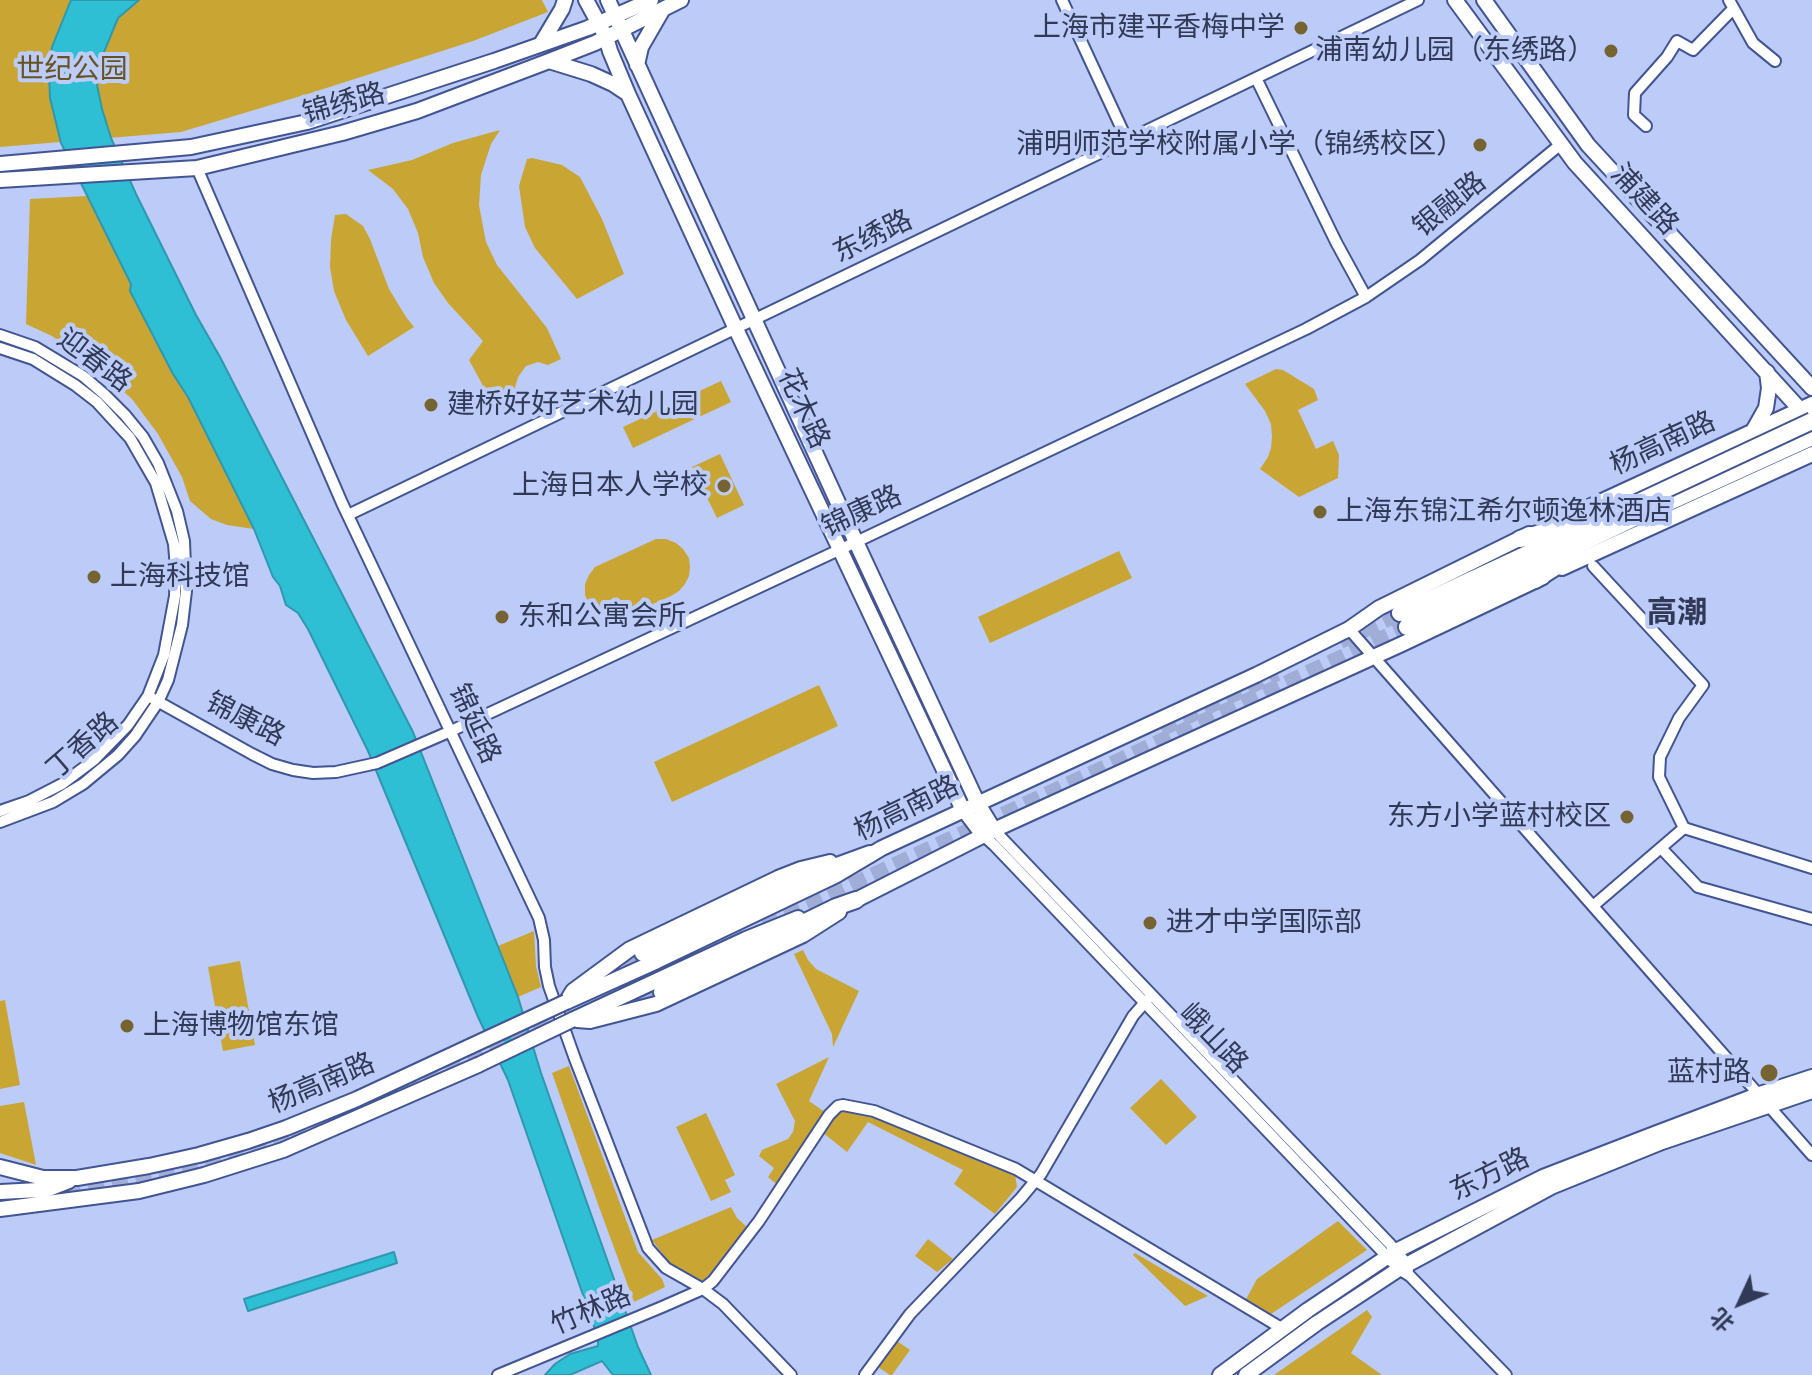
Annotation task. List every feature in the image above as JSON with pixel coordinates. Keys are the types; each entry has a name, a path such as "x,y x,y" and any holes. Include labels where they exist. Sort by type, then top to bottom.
{"highway":[{"name":"杨高南路","path":"1629,513 1809,414"},
{"name":"杨高南路","path":"1404,620 1629,513 1812,437"},
{"path":"1520,539 1629,513"},
{"path":"1535,580 1629,513"},
{"path":"643,953 818,873 870,854"},
{"path":"662,992 856,900"}],"main road":[{"path":"541,44 565,0"},
{"name":"花木路","path":"586,0 840,549 971,807 988,832"},
{"name":"花木路","path":"608,0 856,542 971,807"},
{"name":"锦绣路","path":"0,180 197,168 342,133 417,111 549,61 618,22 657,4 681,0"},
{"name":"浦建路","path":"1455,0 1575,163 1809,414"},
{"name":"浦建路","path":"1484,0 1588,145 1812,388"},
{"path":"637,65 657,4"},
{"name":"锦绣路","path":"0,164 191,147 307,122 541,44 602,30"},
{"path":"549,61 591,74 628,94"},
{"path":"1786,359 1812,368"},
{"path":"1753,431 1766,408 1769,388 1767,372"},
{"name":"杨高南路","path":"0,1167 43,1178 77,1178 149,1166 248,1141 357,1099 657,961 835,876 870,854 1256,675 1349,629 1379,608 1520,539 1753,431 1809,414"},
{"name":"杨高南路","path":"1,1209 163,1186 245,1163 337,1128 746,939 818,910 856,900 988,832 1812,454"},
{"path":"1791,464 1812,467"},
{"path":"566,1002 573,991 630,949 778,878 841,858 870,854"},
{"path":"572,1020 590,1021 656,1004 803,935 856,900"},
{"name":"东方路","path":"1246,1375 1317,1323 1551,1187 1764,1100 1812,1077"},
{"name":"东方路","path":"1220,1375 1392,1254 1543,1177 1764,1100 1812,1091"},
{"path":"0,1192 51,1188 77,1178"}],"street":[{"path":"1062,0 1127,140"},
{"name":"东绣路","path":"348,515 1418,0"},
{"path":"1646,126 1634,115 1635,93 1677,41 1693,50 1731,5 1753,43 1775,61"},
{"path":"1256,78 1366,297"},
{"name":"银融路","path":"1366,297 1420,260 1561,144"},
{"name":"锦延路","path":"197,168 348,515 539,918 549,986 641,1234 657,1260 723,1304 791,1375"},
{"name":"锦康路","path":"153,699 272,764 293,770 336,772 377,763 856,542 1306,329 1366,297"},
{"name":"迎春路","path":"0,335 35,347 83,376 104,394 143,437 168,486"},
{"name":"迎春路","path":"0,348 33,359 97,402 130,438 156,483"},
{"name":"丁香路","path":"0,822 53,802 97,774 135,736 153,699 175,596 176,569 174,544 156,483"},
{"name":"丁香路","path":"0,811 47,793 75,775 94,760 168,680 182,625 186,591 184,541 168,486"},
{"path":"1593,566 1703,685 1679,718 1660,757 1659,777 1684,828 1812,868"},
{"path":"1349,629 1812,1155"},
{"path":"1593,906 1684,828"},
{"name":"峨山路","path":"988,832 1506,1375"},
{"path":"1661,848 1698,887 1812,919"},
{"path":"865,1375 910,1314 1036,1180 1133,1016 1147,999"},
{"path":"703,1289 721,1274 829,1115 838,1106 851,1105 874,1111 1016,1169 1283,1329"},
{"name":"竹林路","path":"498,1375 703,1289"}],"green space":[{"name":"世纪公园","path":"0,0 542,0 548,12 473,41 181,132 0,147"},
{"path":"500,130 491,144 481,175 479,205 486,242 497,265 547,328 561,359 548,365 538,362 526,366 518,377 514,391 493,404 469,360 483,341 434,283 408,209 393,189 368,170 412,160 453,143"},
{"path":"527,159 562,165 580,177 602,219 624,274 577,299 535,248 525,227 519,186"},
{"path":"87,196 131,284 130,291 188,397 254,529 211,519 190,501 182,477 158,434 132,399 52,336 26,324 30,199"},
{"path":"346,214 363,226 389,289 414,327 368,356 346,320 334,291 330,267 335,215"},
{"path":"1276,369 1314,389 1318,400 1298,410 1316,449 1333,441 1339,455 1338,478 1299,497 1260,469 1271,448 1271,424 1245,384"},
{"path":"721,381 731,402 633,448 623,427"},
{"path":"720,454 744,505 717,518 692,467"},
{"path":"656,539 676,543 689,558 689,576 685,584 671,596 621,618 611,619 595,611 585,595 585,584 595,567"},
{"path":"1119,551 1132,578 990,643 978,617"},
{"path":"819,685 838,726 672,802 654,762"},
{"path":"534,931 541,987 518,997 498,946"},
{"path":"803,950 816,969 859,991 833,1047 832,1034 794,954"},
{"path":"240,961 255,1045 223,1051 208,967"},
{"path":"5,1000 20,1085 0,1089 0,1001"},
{"path":"829,1057 809,1101 829,1115 781,1188 768,1177 774,1168 759,1156 762,1150 788,1139 793,1132 795,1121 776,1084"},
{"path":"569,1066 638,1252 662,1279 665,1287 634,1302 552,1073"},
{"path":"1161,1079 1197,1117 1166,1145 1130,1108"},
{"path":"24,1102 36,1165 0,1153 0,1106"},
{"path":"850,1108 1015,1174 1017,1187 995,1214 954,1184 963,1170 868,1122 847,1152 822,1132 836,1112"},
{"path":"706,1113 735,1175 725,1180 731,1192 711,1201 676,1127"},
{"path":"731,1207 748,1228 717,1269 702,1281 669,1262 652,1240"},
{"path":"1338,1221 1367,1250 1265,1318 1243,1305 1257,1279"},
{"path":"928,1239 953,1259 937,1272 915,1256"},
{"path":"1135,1253 1208,1296 1185,1306 1133,1255"},
{"path":"1367,1310 1372,1317 1351,1353 1382,1375 1274,1375"},
{"path":"897,1341 910,1350 890,1375 878,1367"}],"shaded area":[{"path":"71,0 139,0 118,18 102,57 97,85 111,138 196,315 413,732 518,997 541,1073 638,1347 651,1375 613,1375 602,1361 570,1375 545,1375 570,1354 598,1346 598,1338 508,1080 478,1017 368,751 308,629 298,613 286,605 254,529 188,397 130,291 131,284 61,143 50,98 49,70 52,47"},
{"path":"394,1252 397,1263 248,1311 244,1299"}],"tunnel":[{"path":"1340,641 1400,613"},
{"path":"764,926 1407,627"},
{"path":"1161,729 1277,673"},
{"path":"605,981 643,953"},
{"path":"615,1003 662,992"},
{"path":"403,1090 564,1016"},
{"path":"291,1135 410,1085"},
{"path":"65,1194 175,1175 302,1135"}],"place":[{"name":"上海市建平香梅中学","path":"1301,28"},
{"name":"浦南幼儿园（东绣路）","path":"1611,51"},
{"name":"浦明师范学校附属小学（锦绣校区）","path":"1480,145"},
{"name":"建桥好好艺术幼儿园","path":"431,405"},
{"name":"上海日本人学校","path":"724,486"},
{"name":"上海东锦江希尔顿逸林酒店","path":"1320,512"},
{"name":"上海科技馆","path":"94,577"},
{"name":"东和公寓会所","path":"502,617"},
{"name":"东方小学蓝村校区","path":"1627,817"},
{"name":"进才中学国际部","path":"1150,923"},
{"name":"上海博物馆东馆","path":"127,1026"},
{"name":"蓝村路","path":"1769,1073"}],"district":[{"name":"高潮","path":"1677,614"}]}
